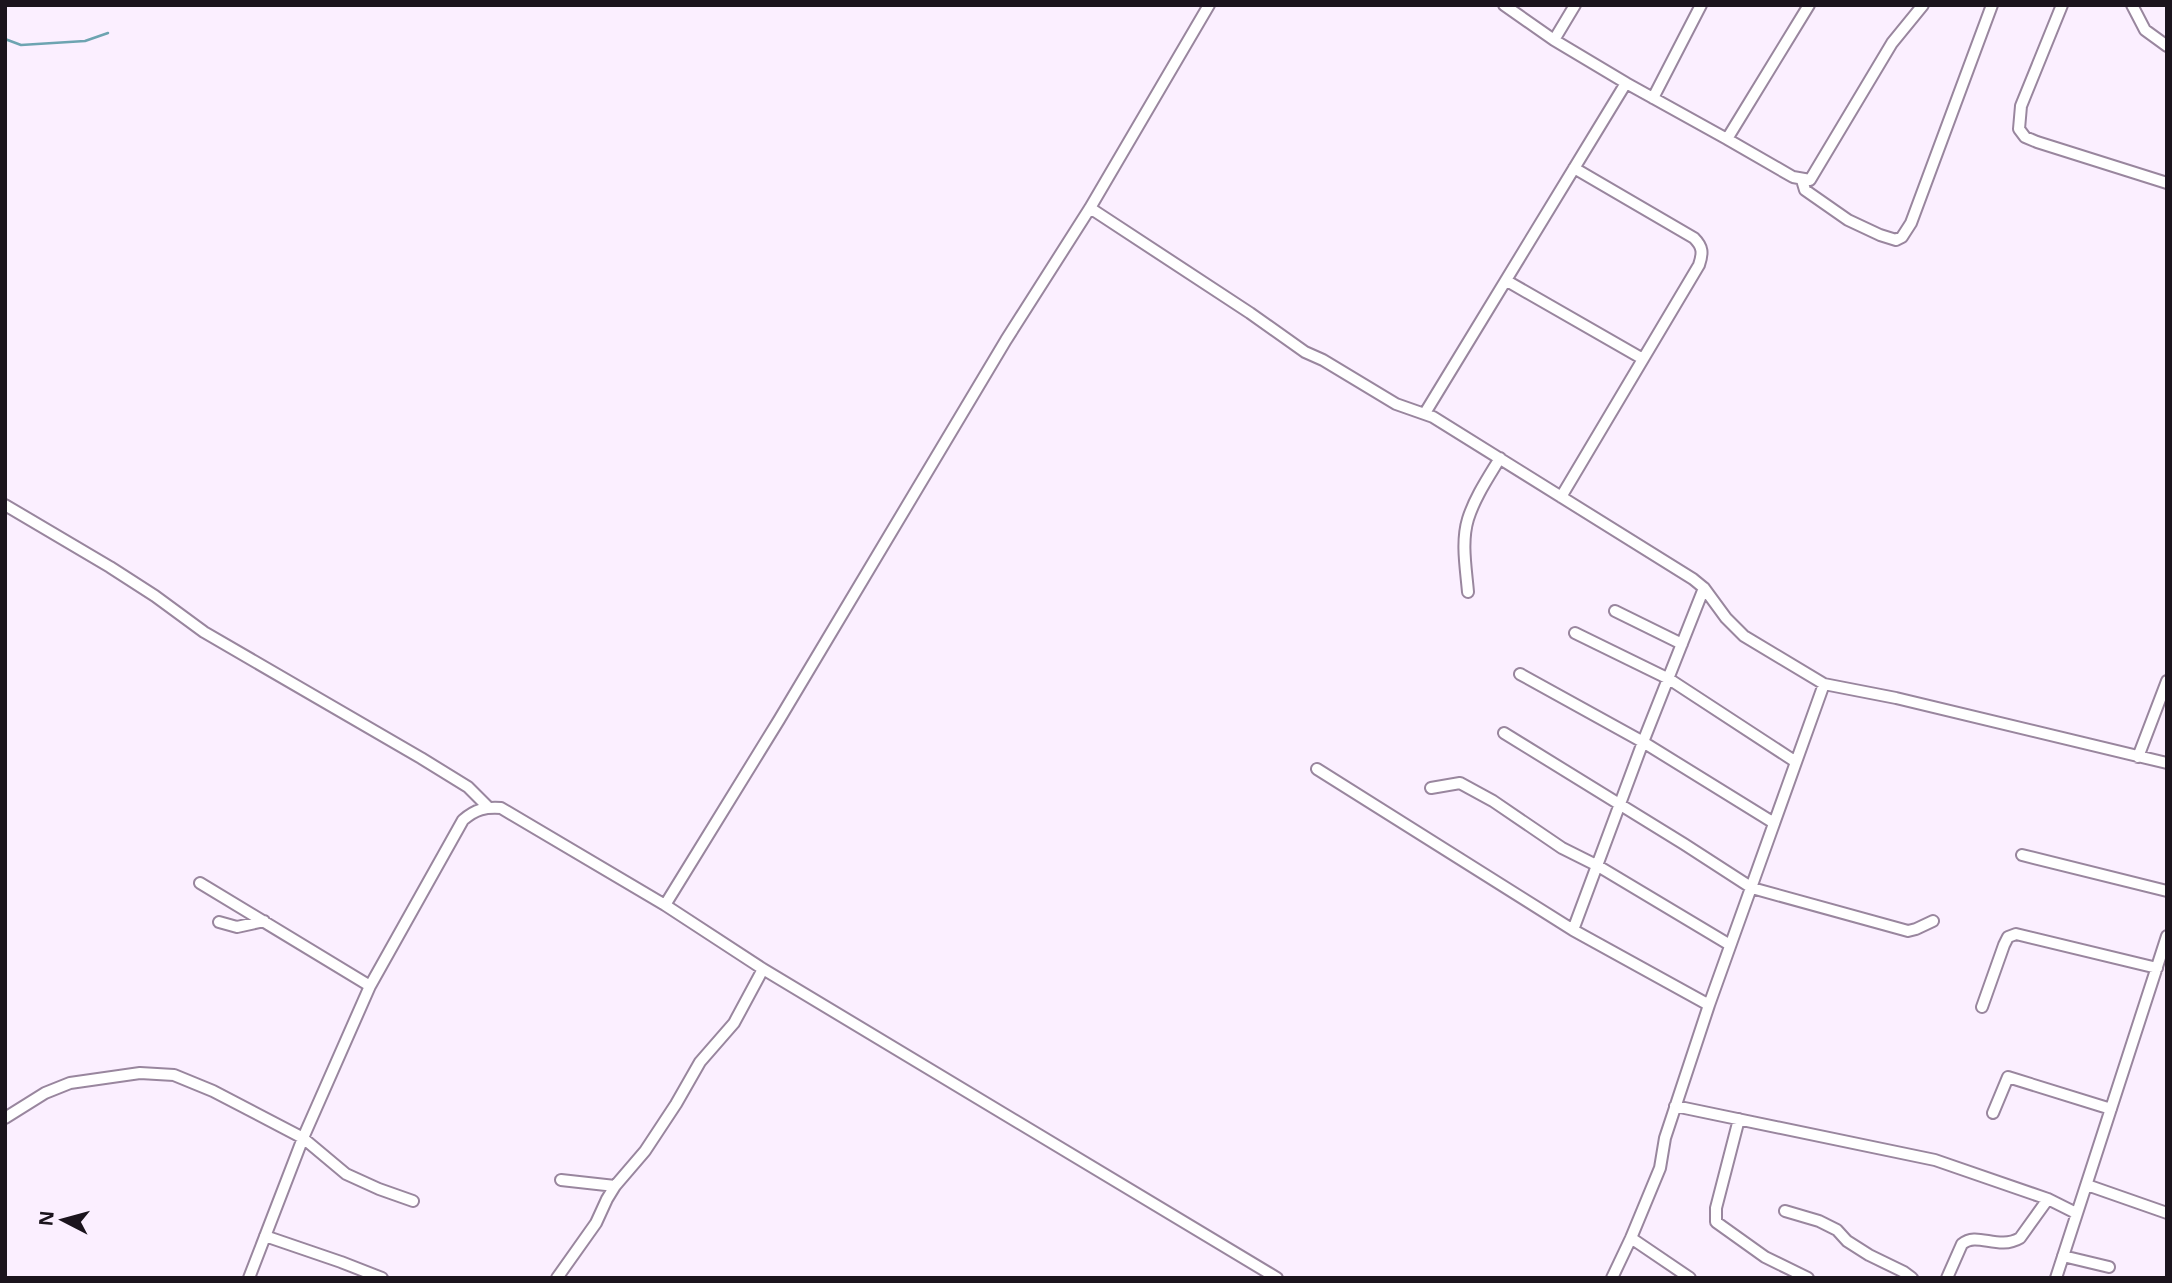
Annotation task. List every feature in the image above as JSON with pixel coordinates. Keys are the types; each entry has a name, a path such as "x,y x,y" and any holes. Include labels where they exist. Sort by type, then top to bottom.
{"street":[{"path":"665,905 786,709 1006,340 1090,208 1209,5"},
{"path":"1504,5 1554,40 1802,180 1810,180 1815,175 1892,43 1923,5"},
{"path":"1554,40 1575,5"},
{"path":"1653,98 1701,5"},
{"path":"1727,139 1809,5"},
{"path":"1802,180 1805,190 1848,220 1880,235 1896,240 1902,237 1911,223 1992,5"},
{"path":"2062,5 2021,106 2019,129 2025,136 2037,142 2167,183"},
{"path":"2132,5 2145,30 2167,46"},
{"path":"1424,413 1626,82"},
{"path":"1561,497 1703,254 1694,238 1574,168"},
{"path":"1090,208 1305,352 1396,404 1424,413 1693,579 1704,588 1726,618 1744,636 1824,684 1896,698 2167,763"},
{"path":"1507,281 1643,359"},
{"path":"1468,592 1464,551 1467,521 1500,458"},
{"path":"5,505 110,567 204,632 421,758 468,788 488,807"},
{"path":"1573,930 1704,588"},
{"path":"1615,611 1682,644"},
{"path":"1575,633 1669,680 1796,762"},
{"path":"1520,674 1643,742 1774,823"},
{"path":"2138,757 2167,681"},
{"path":"1612,1278 1660,1168 1665,1138 1709,1005 1824,684"},
{"path":"1503,733 1752,888 1908,931 1933,921"},
{"path":"1317,769 1573,930 1709,1005"},
{"path":"1431,788 1460,783 1493,801 1562,848 1598,866 1730,945"},
{"path":"249,1278 303,1138 370,986 463,820 478,809 488,807 501,808 517,816 665,905 763,969 1277,1278"},
{"path":"2022,855 2167,891"},
{"path":"200,883 370,986"},
{"path":"219,922 237,927 264,921"},
{"path":"1982,1007 2004,945 2008,937 2016,934 2157,968"},
{"path":"2056,1278 2167,936"},
{"path":"557,1278 596,1223 615,1186 645,1151 700,1062 734,1023 763,969"},
{"path":"5,1118 45,1093 70,1083 141,1073 174,1075 213,1091 303,1138 346,1174 413,1201"},
{"path":"1993,1113 2008,1077 2111,1109"},
{"path":"1675,1106 1935,1160 2048,1199 2076,1213"},
{"path":"1739,1119 1716,1208 1716,1222 1765,1257 1808,1278"},
{"path":"561,1180 615,1186"},
{"path":"2087,1185 2167,1213"},
{"path":"1947,1278 1966,1240 1971,1238 2000,1244 2014,1242 2020,1238 2048,1199"},
{"path":"1785,1211 1819,1221 1837,1230 1847,1241 1912,1278"},
{"path":"265,1236 382,1278"},
{"path":"1631,1238 1690,1278"},
{"path":"2063,1256 2109,1267"}],"waterway":[{"path":"5,39 21,45 85,41 108,33"}]}
